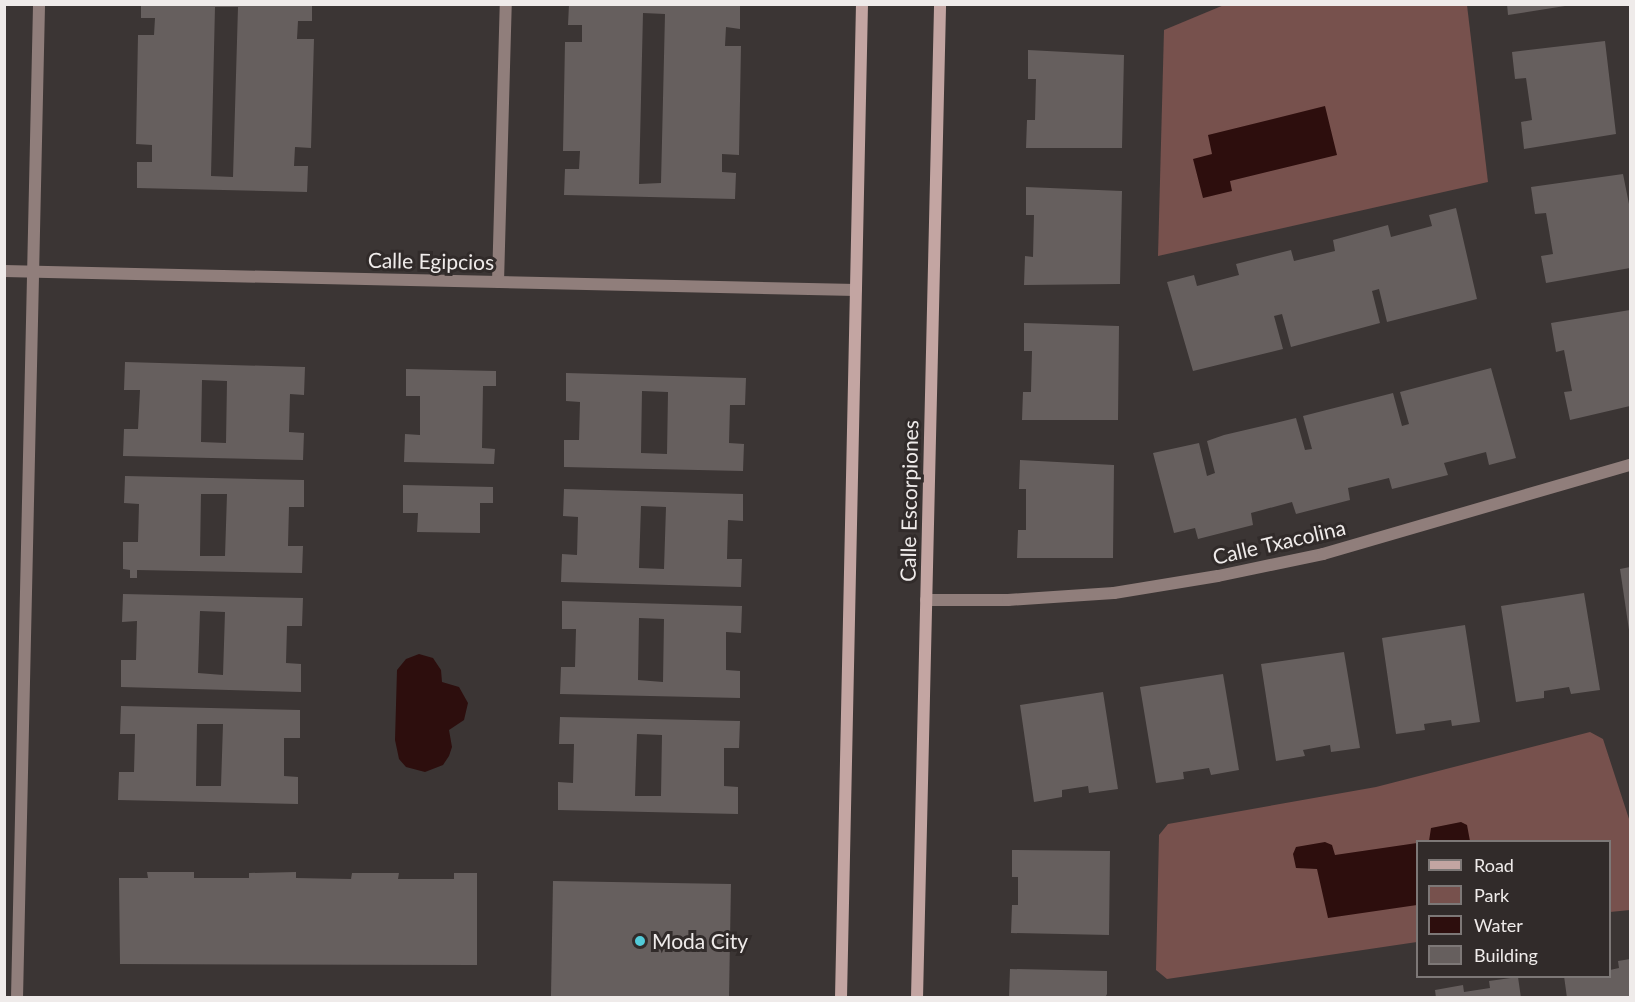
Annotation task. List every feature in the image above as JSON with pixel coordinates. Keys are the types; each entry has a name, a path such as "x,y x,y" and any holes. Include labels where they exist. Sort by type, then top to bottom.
{"street":[{"path":"17,998 39,4"},
{"path":"498,282 506,4"},
{"path":"841,998 862,4"},
{"name":"Calle Escorpiones","path":"917,998 940,4"},
{"name":"Calle Egipcios","path":"4,271 856,290"},
{"name":"Calle Txacolina","path":"926,600 1008,600 1114,592 1218,576 1323,554 1630,465"}],"green space":[{"path":"1224,5 1467,5 1488,182 1158,256 1164,30"},
{"path":"1590,732 1603,739 1630,822 1630,910 1611,912 1611,840 1416,840 1416,942 1167,979 1156,970 1159,835 1168,824 1376,787"}],"water":[{"path":"1325,106 1337,155 1230,181 1232,191 1203,198 1193,159 1212,154 1208,135"},
{"path":"419,654 433,658 441,670 442,682 459,687 468,703 464,720 449,730 452,747 449,756 443,765 425,772 406,767 399,759 395,740 397,670 406,659"},
{"path":"1461,822 1467,825 1470,840 1429,840 1431,828"},
{"path":"1325,842 1332,845 1335,855 1416,843 1416,905 1328,918 1317,869 1296,868 1293,854 1296,847"}],"building":[{"path":"141,4 312,4 312,21 298,21 297,39 314,39 311,148 295,147 294,166 308,166 307,192 137,188 137,162 152,162 152,145 136,144 138,35 154,35 155,18 141,18","holes":["215,7 238,7 233,177 211,176"]},
{"path":"569,4 740,4 740,29 726,27 725,46 741,46 739,155 722,154 722,172 736,173 735,199 564,195 565,169 579,169 580,151 563,151 565,42 582,42 582,25 568,25","holes":["643,13 665,14 661,183 639,184"]},
{"path":"1507,4 1565,4 1565,6 1508,15"},
{"path":"1605,41 1616,134 1524,149 1521,122 1532,120 1526,78 1515,79 1512,52"},
{"path":"1028,50 1124,55 1122,148 1026,148 1027,120 1035,120 1036,79 1028,79"},
{"path":"1623,174 1630,209 1630,268 1546,283 1541,256 1553,254 1546,213 1535,214 1531,187"},
{"path":"1026,187 1122,191 1120,284 1024,285 1025,256 1033,257 1034,215 1026,215"},
{"path":"1456,208 1477,299 1387,322 1379,289 1372,291 1380,323 1291,347 1282,314 1274,316 1283,349 1193,371 1167,282 1194,275 1197,286 1239,275 1236,264 1291,250 1294,261 1335,251 1333,240 1388,225 1391,237 1432,226 1429,215"},
{"path":"1630,310 1630,406 1570,420 1564,392 1572,391 1564,350 1556,352 1551,323"},
{"path":"1024,323 1119,326 1118,420 1022,420 1023,392 1031,392 1032,351 1024,351"},
{"path":"125,362 305,367 304,395 290,394 289,432 304,433 303,460 123,456 124,429 138,429 140,390 124,390","holes":["202,380 227,381 226,443 201,442"]},
{"path":"1491,368 1516,458 1489,465 1486,452 1444,463 1448,475 1392,489 1389,478 1348,488 1350,500 1296,514 1292,502 1251,513 1253,525 1198,539 1195,528 1174,533 1153,453 1199,443 1207,476 1215,473 1207,441 1296,418 1305,450 1312,449 1303,416 1393,393 1402,426 1409,424 1400,392"},
{"path":"406,369 496,371 496,386 483,386 482,448 495,449 494,464 404,462 405,434 420,435 420,396 406,396"},
{"path":"566,373 746,378 745,405 730,405 729,443 744,444 743,471 564,467 564,440 579,440 580,402 566,401","holes":["642,391 668,392 667,454 641,453"]},
{"path":"1020,460 1114,465 1113,558 1017,558 1018,530 1026,530 1026,489 1019,489"},
{"path":"125,476 304,480 304,507 289,507 288,546 303,546 302,573 137,570 137,578 130,578 130,570 123,569 123,542 138,542 139,504 124,503","holes":["201,494 227,494 225,556 200,556"]},
{"path":"403,485 493,487 493,503 480,503 480,533 417,532 418,513 403,513"},
{"path":"564,489 743,494 743,521 728,520 727,559 742,559 741,587 561,582 562,554 577,555 578,517 563,516","holes":["641,506 666,507 664,569 639,568"]},
{"path":"1630,567 1630,630 1629,630 1620,569"},
{"path":"1584,593 1600,690 1571,694 1569,687 1544,691 1544,698 1516,702 1501,606"},
{"path":"123,594 303,598 302,626 287,626 286,663 301,664 301,692 121,687 121,660 136,660 137,621 122,622","holes":["200,611 225,612 223,675 198,673"]},
{"path":"562,601 742,606 741,633 726,632 726,670 740,671 740,698 560,694 561,667 575,667 576,629 562,629","holes":["639,618 664,619 663,682 638,680"]},
{"path":"1465,625 1480,722 1452,726 1451,720 1424,724 1425,730 1396,734 1382,638"},
{"path":"1344,652 1360,748 1331,752 1330,745 1303,750 1305,756 1276,761 1261,664"},
{"path":"1223,674 1239,770 1211,775 1209,768 1183,772 1184,779 1156,783 1140,687"},
{"path":"1103,692 1118,789 1089,793 1088,786 1062,790 1062,797 1034,802 1020,705"},
{"path":"121,706 300,710 300,738 284,738 284,776 298,777 298,804 118,800 119,772 134,772 135,734 120,734","holes":["197,724 223,724 221,786 196,786"]},
{"path":"560,717 740,721 739,748 724,748 724,786 738,787 738,814 558,810 558,782 573,783 574,744 559,744","holes":["637,734 662,735 661,796 635,796"]},
{"path":"1012,850 1110,851 1109,935 1011,933 1012,905 1018,905 1018,877 1012,877"},
{"path":"147,872 194,872 194,878 249,878 249,873 296,872 296,878 351,879 352,873 399,873 398,879 454,879 454,873 477,873 477,965 120,964 119,878 148,878"},
{"name":"Moda City","path":"553,881 731,884 729,998 551,998"},
{"path":"1630,959 1630,998 1567,998 1564,978 1611,978 1611,970 1619,968 1618,961"},
{"path":"1010,969 1107,971 1107,994 1105,998 1009,998"},
{"path":"1518,978 1521,998 1436,998 1435,990 1463,985 1464,992 1490,988 1489,981"}],"place":[{"name":"Moda City","path":"640,941"}]}
